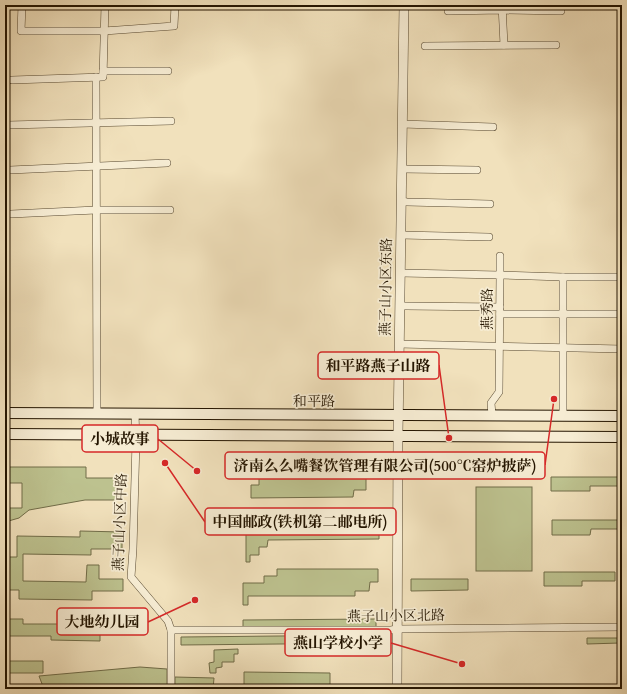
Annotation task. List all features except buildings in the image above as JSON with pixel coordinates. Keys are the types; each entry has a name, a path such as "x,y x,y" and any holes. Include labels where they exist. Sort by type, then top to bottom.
{"main road":[{"name":"和平路","path":"5,413 622,416"},
{"path":"5,434 622,437"}],"street":[{"path":"22,5 21,31 104,31 174,26 176,5"},
{"path":"12,80 103,77 105,5"},
{"name":"燕子山小区东路","path":"397,689 398,415 404,5"},
{"path":"502,8 504,45"},
{"path":"448,11 502,8 561,11"},
{"path":"425,46 556,46"},
{"path":"103,71 168,71"},
{"path":"96,77 97,413"},
{"path":"8,125 171,121"},
{"path":"402,124 492,127"},
{"path":"10,170 167,163"},
{"path":"402,169 477,170"},
{"path":"401,201 490,204"},
{"path":"11,214 96,210 170,210"},
{"path":"401,235 489,237"},
{"path":"500,256 500,275 618,277"},
{"name":"燕秀路","path":"401,273 500,275 499,392 491,403 492,416"},
{"path":"563,277 563,416"},
{"path":"400,306 563,314 618,314"},
{"path":"399,344 622,349"},
{"name":"燕子山小区中路","path":"135,414 136,434 131,577 168,621 171,630 171,689"},
{"name":"燕子山小区北路","path":"171,630 391,630 622,627"}],"green space":[{"path":"5,467 86,467 86,478 122,478 122,500 85,500 29,510 19,518 5,522 5,508 22,508 22,483 5,483"},
{"path":"272,470 366,470 366,490 354,490 353,497 251,498 251,485 259,485 259,477 272,477"},
{"path":"551,477 622,477 622,486 590,486 590,491 551,491"},
{"path":"476,487 532,487 532,571 476,571"},
{"path":"369,512 379,512 379,539 268,540 267,547 259,547 259,555 250,555 250,562 246,562 246,524 369,523"},
{"path":"552,520 622,520 622,529 591,529 590,535 552,535"},
{"path":"80,531 122,532 122,549 91,549 91,555 23,554 23,581 86,582 87,565 99,565 99,579 123,579 123,591 92,591 92,600 19,599 19,590 5,590 5,557 17,557 17,536 80,537"},
{"path":"277,569 378,569 378,582 370,582 369,591 355,591 355,596 248,596 248,605 243,605 243,583 264,583 264,576 277,576"},
{"path":"544,572 615,572 615,581 582,581 582,586 544,586"},
{"path":"411,579 468,579 468,590 411,591"},
{"path":"5,619 23,619 23,624 100,624 100,641 51,640 51,636 5,636"},
{"path":"376,619 376,627 243,628 243,620"},
{"path":"380,635 380,643 181,645 181,637"},
{"path":"587,638 620,638 620,643 587,644"},
{"path":"238,649 238,654 234,654 234,662 222,662 222,667 216,668 216,673 210,673 209,663 214,662 214,650"},
{"path":"5,661 43,661 43,673 8,673 8,669 5,669"},
{"path":"140,667 167,669 167,689 44,689 39,676"},
{"path":"244,672 330,673 330,688 230,689 230,685 244,685"},
{"path":"175,677 214,678 213,689 175,689"}],"place":[{"name":"济南么么嘴餐饮管理有限公司(500℃窑炉披萨)","path":"554,399"},
{"name":"和平路燕子山路","path":"449,438"},
{"name":"中国邮政(铁机第二邮电所)","path":"165,463"},
{"name":"小城故事","path":"197,471"},
{"name":"大地幼儿园","path":"195,600"},
{"name":"燕山学校小学","path":"462,664"}]}
